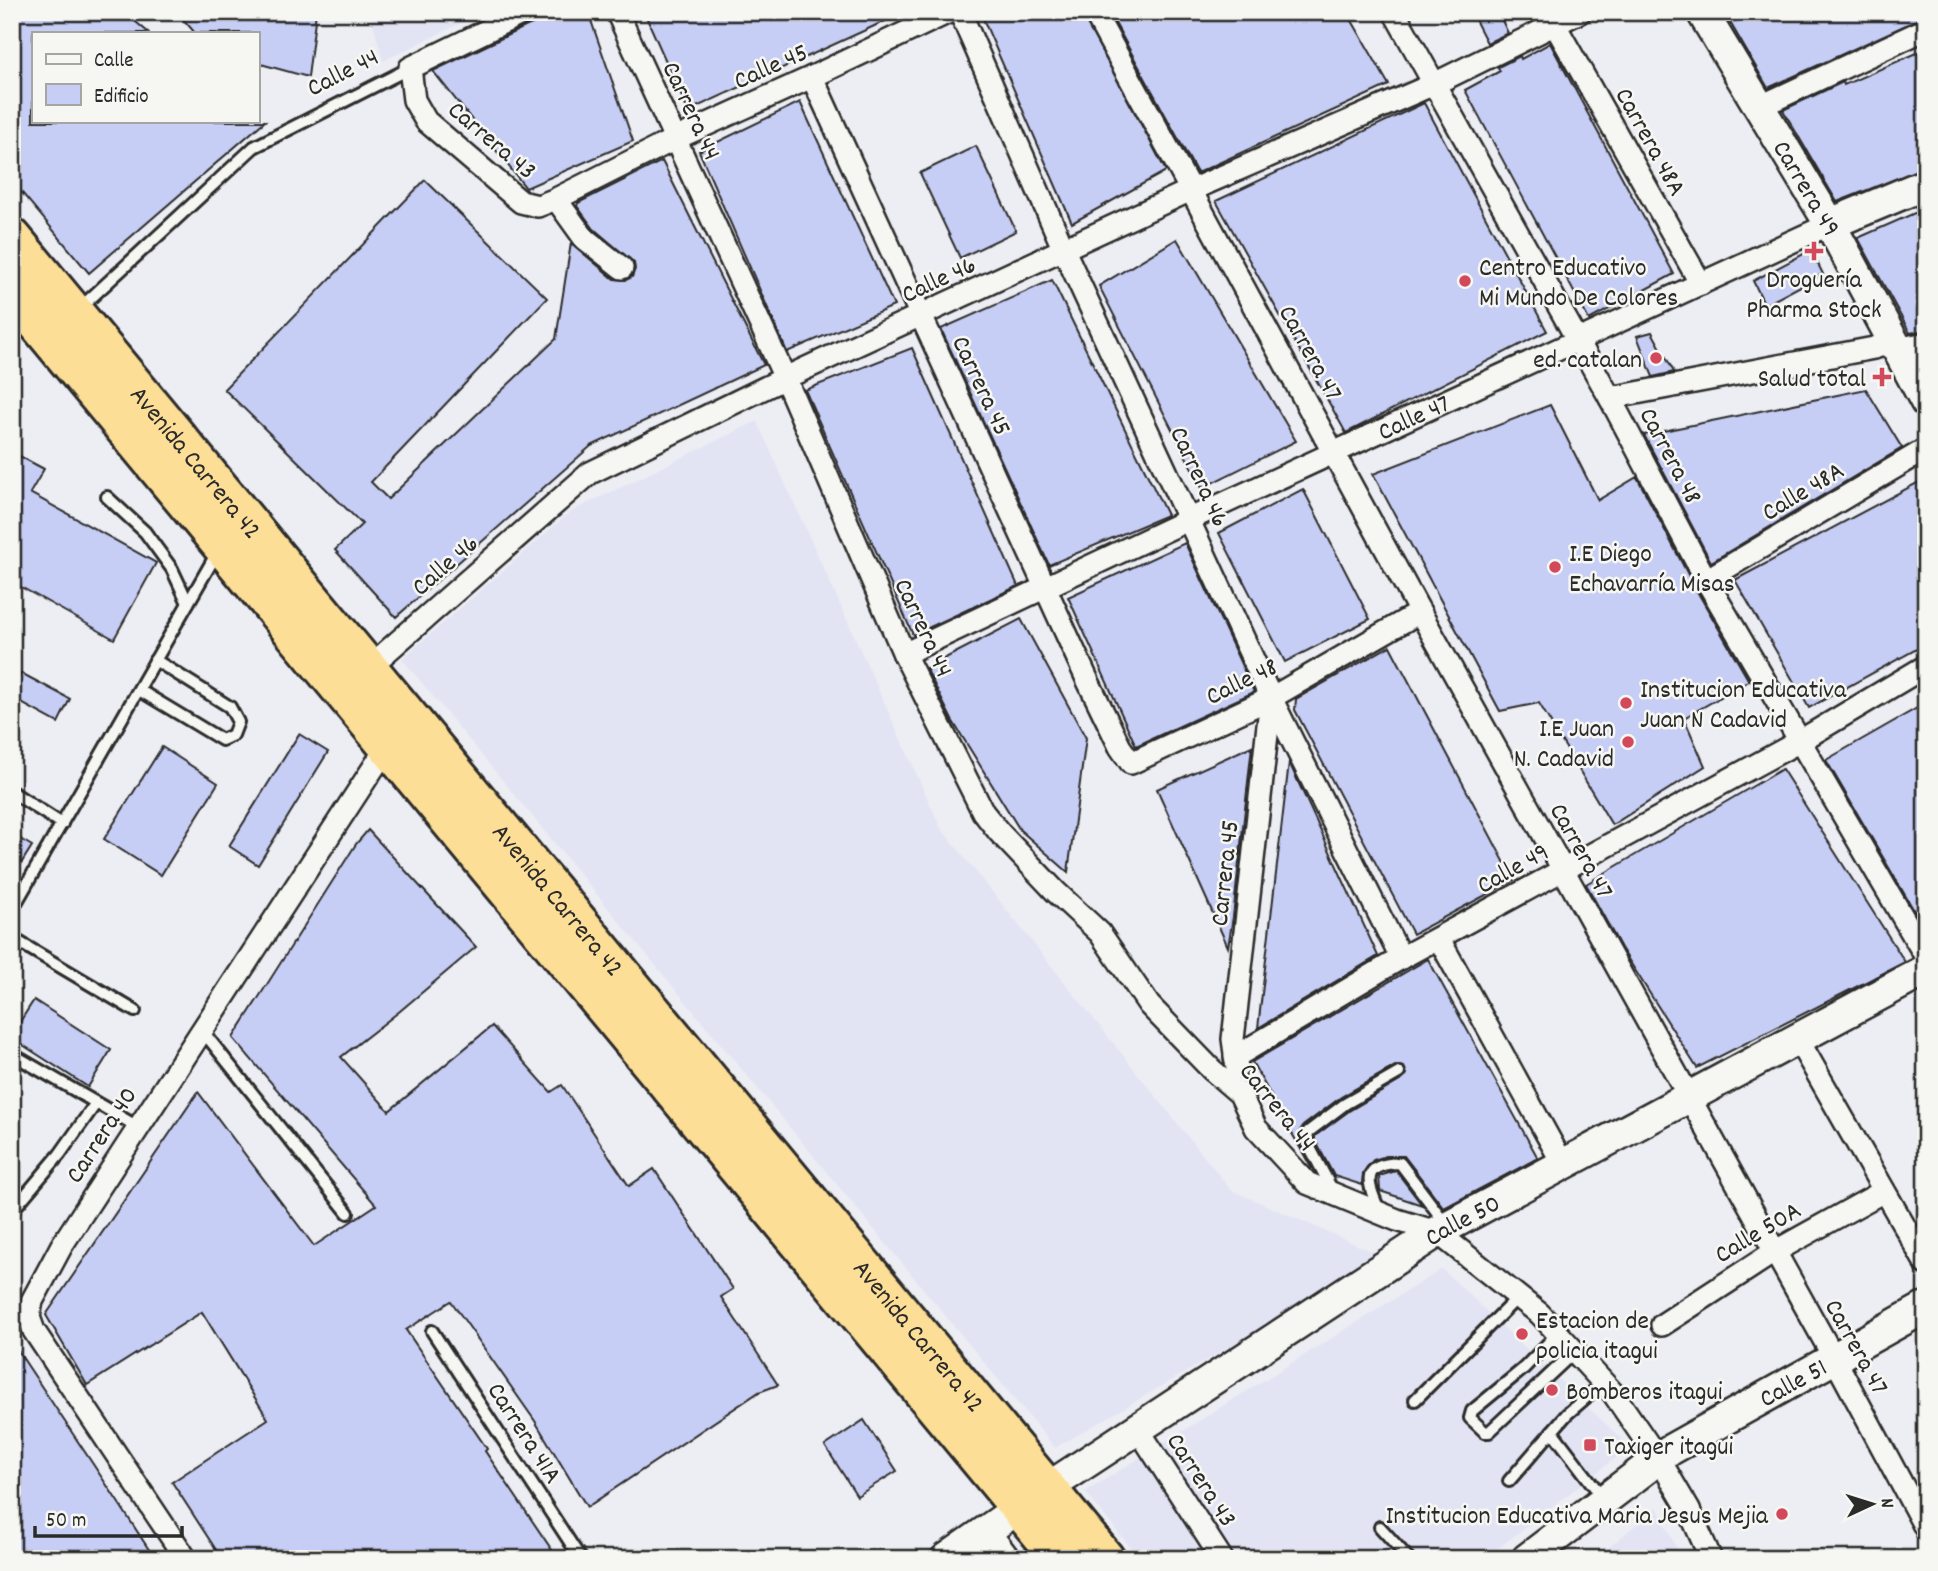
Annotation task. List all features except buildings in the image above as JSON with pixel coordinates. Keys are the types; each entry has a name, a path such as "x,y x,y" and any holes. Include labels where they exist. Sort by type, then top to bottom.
{"highway":[{"name":"Avenida Carrera 42","path":"12,238 74,313 230,530 295,636 387,747 1033,1498 1105,1559"},
{"name":"Avenida Carrera 42","path":"12,292 230,530 367,669 1033,1498 1062,1559"}],"street":[{"name":"Calle 44","path":"410,68 525,12"},
{"name":"Carrera 44","path":"617,12 785,378 904,654 983,812 1056,892 1100,933 1149,1005 1212,1070 1240,1094 1256,1128 1307,1183 1335,1195"},
{"name":"Calle 45","path":"547,203 675,139 949,12"},
{"name":"Carrera 46","path":"960,12 1064,250 1271,698 1401,958"},
{"name":"Carrera 47","path":"1094,12 1420,612 1926,1529"},
{"name":"Carrera 48","path":"1394,12 1610,398 1706,580 1926,957"},
{"name":"Calle 46","path":"367,669 590,472 785,378 1191,190 1434,84 1580,12"},
{"name":"Carrera 49","path":"1702,12 1830,224 1926,402"},
{"name":"Carrera 48A","path":"1555,24 1701,284"},
{"path":"1759,107 1926,29"},
{"name":"Carrera 43","path":"410,68 414,100 426,121 521,202 547,203"},
{"name":"Carrera 45","path":"812,77 1105,715"},
{"name":"Calle 47","path":"904,654 1830,224 1926,184"},
{"path":"547,203 584,238 622,268"},
{"path":"1610,398 1874,348 1926,343"},
{"name":"Calle 48A","path":"1706,580 1926,449"},
{"name":"Calle 48","path":"1105,715 1131,763 1271,698 1420,612"},
{"name":"Calle 49","path":"1235,1057 1401,958 1800,741 1926,666"},
{"name":"Carrera 45","path":"1240,1094 1233,1040 1271,698"},
{"name":"Carrera 40","path":"186,1559 34,1332 29,1317 33,1301 62,1245 387,747"},
{"path":"1439,939 1563,1164"},
{"name":"Calle 50","path":"946,1559 1033,1498 1442,1229 1926,970"},
{"path":"1797,1038 1926,1264"},
{"name":"Calle 50A","path":"1662,1325 1774,1251 1884,1191"},
{"path":"1335,1195 1381,1214 1442,1229 1540,1314 1613,1393 1689,1510 1711,1559"},
{"name":"Calle 51","path":"1527,1559 1657,1458 1926,1307"},
{"name":"Carrera 43","path":"1138,1429 1222,1559"},
{"path":"988,1530 1010,1559"}],"lane":[{"name":"Calle 44","path":"74,313 254,148 410,68"},
{"path":"107,497 145,532 172,569 188,603"},
{"path":"12,910 230,530"},
{"path":"138,690 222,740 233,735 238,722 230,707 155,660"},
{"path":"12,792 62,824"},
{"path":"12,938 135,1011"},
{"path":"201,1029 348,1213"},
{"path":"12,1054 138,1127"},
{"path":"1335,1195 1307,1142 1308,1132 1345,1104 1399,1073"},
{"path":"13,1210 60,1154 96,1103"},
{"path":"1381,1214 1368,1185 1371,1173 1382,1163 1399,1163 1442,1229"},
{"path":"1415,1400 1518,1297"},
{"name":"Carrera 41A","path":"432,1331 581,1559"},
{"path":"1558,1334 1523,1369 1472,1411 1470,1418 1485,1432 1489,1432 1574,1352"},
{"path":"1509,1481 1567,1414 1603,1383"},
{"path":"1552,1431 1604,1499"},
{"path":"1380,1527 1409,1559"}],"shaded area":[{"path":"370,12 484,12 383,61"},
{"path":"757,421 941,828 1231,1190 1385,1257 1055,1448 402,659 570,512"},
{"path":"1442,1269 1630,1447 1484,1559 1140,1559 1085,1492"},
{"path":"1657,1507 1682,1559 1595,1559"}],"place":[{"name":"Droguería Pharma Stock","path":"1814,251"},
{"name":"Centro Educativo Mi Mundo De Colores","path":"1465,281"},
{"name":"ed. catalan","path":"1656,358"},
{"name":"Salud total","path":"1882,377"},
{"name":"I.E Diego Echavarría Misas","path":"1555,567"},
{"name":"Institucion Educativa Juan N Cadavid","path":"1626,703"},
{"name":"I.E Juan N. Cadavid","path":"1628,742"},
{"name":"Estacion de policia itagui","path":"1522,1334"},
{"name":"Bomberos itagui","path":"1552,1390"},
{"name":"Taxiger itagui","path":"1590,1445"},
{"name":"Institucion Educativa Maria Jesus Mejia","path":"1782,1514"}]}
